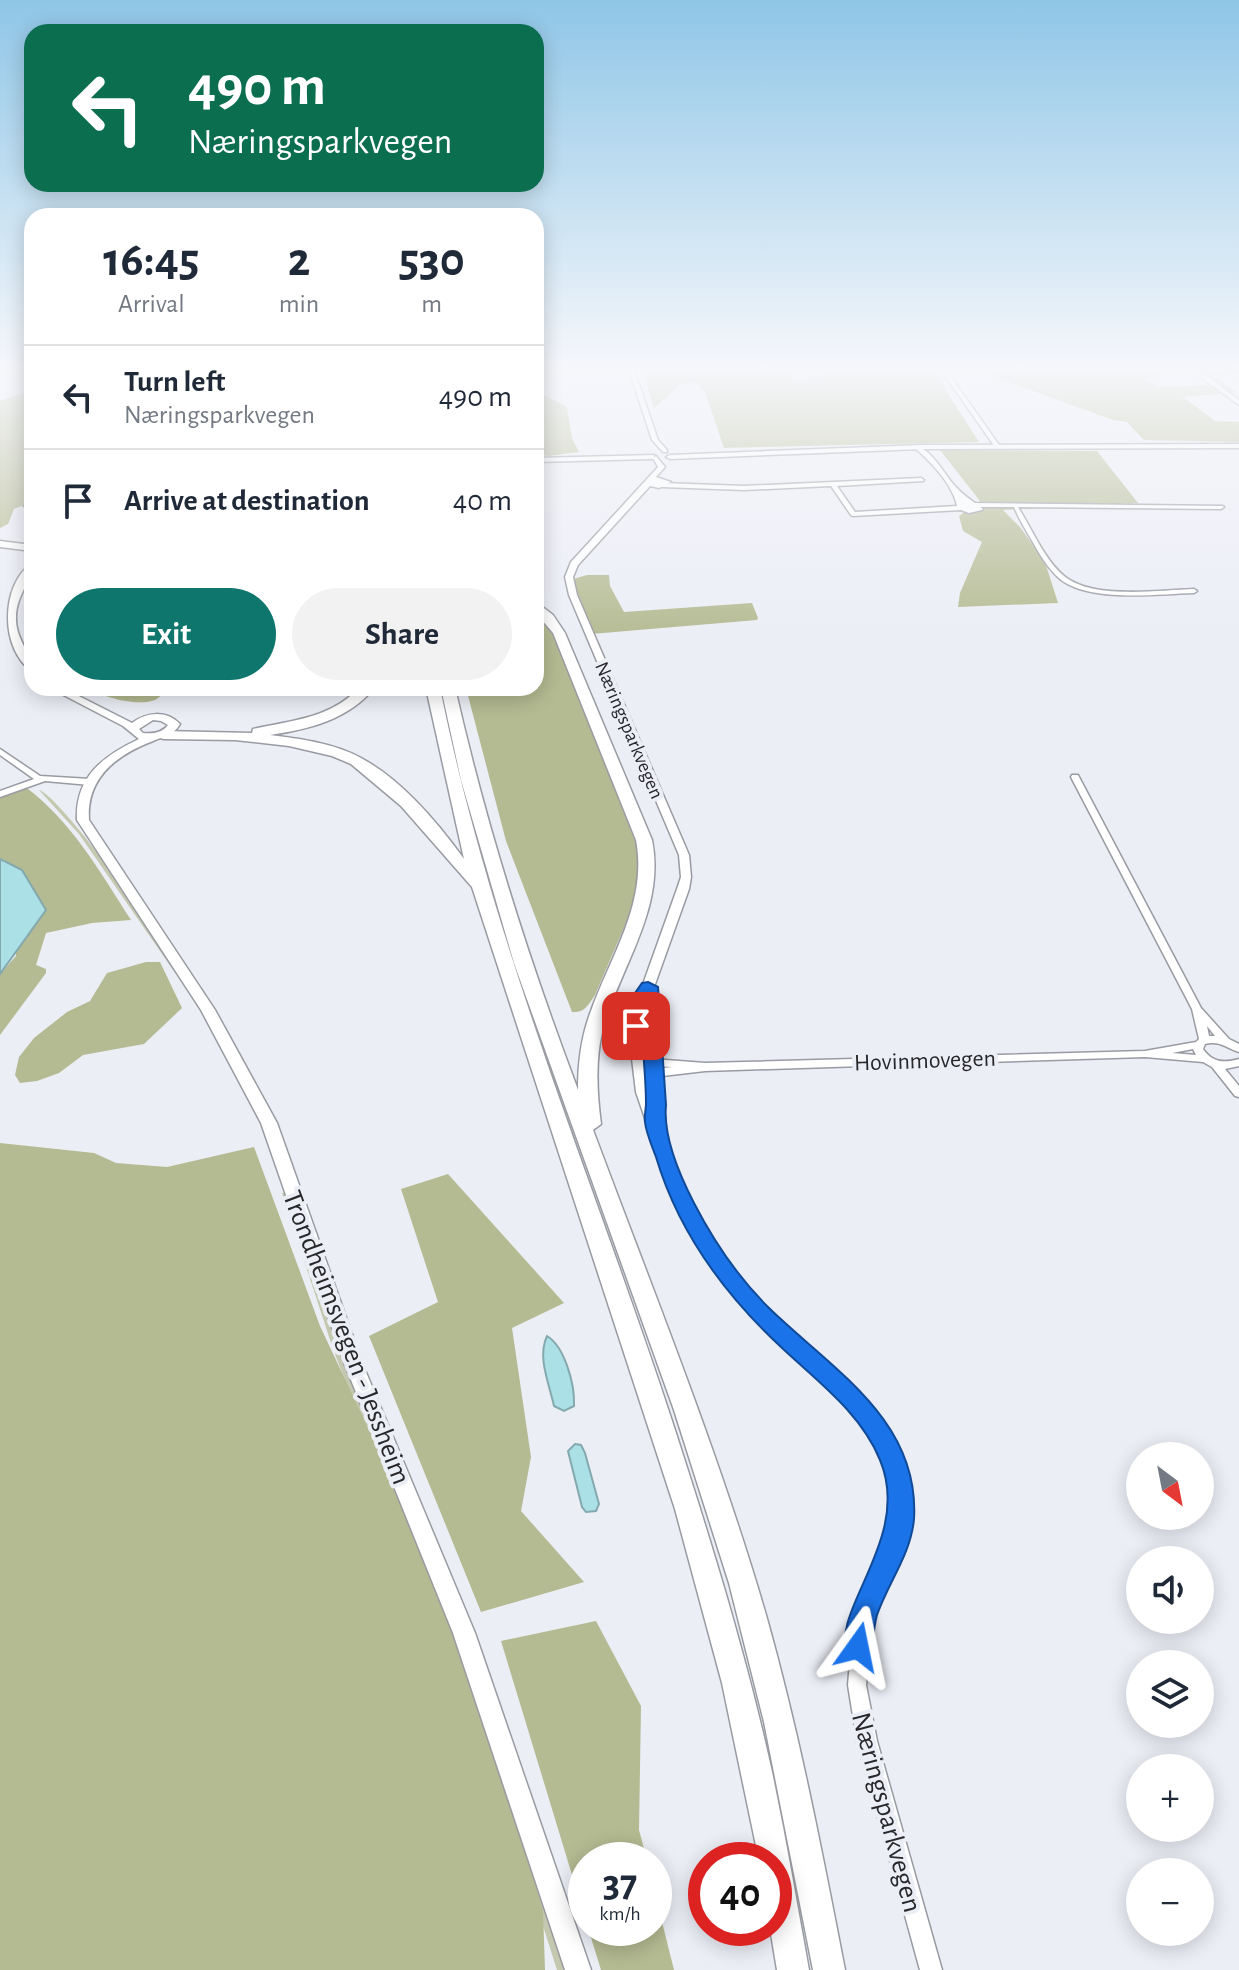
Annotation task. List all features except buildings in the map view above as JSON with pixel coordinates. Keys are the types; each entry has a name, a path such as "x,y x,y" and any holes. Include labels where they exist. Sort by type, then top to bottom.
{"highway":[{"path":"544,613 559,633 644,840 650,864 648,887 602,1005 587,1066 588,1105 599,1170"},
{"path":"163,732 280,729 335,713 359,696"},
{"path":"435,696 452,780 481,888 661,1419 727,1642 770,1842"},
{"path":"450,696 482,835 522,958 686,1411 758,1639 800,1822 829,1970"},
{"path":"163,732 303,744 350,758 372,771 430,826 450,849 464,872 481,888"},
{"path":"789,1946 793,1970"}],"main road":[{"path":"0,544 24,545"},
{"path":"24,578 16,590 10,617 16,646 24,657"},
{"path":"71,696 134,731 163,732"},
{"path":"106,713 146,719 165,718 163,732"},
{"path":"126,748 134,731 146,719"},
{"path":"90,782 126,748 163,732"},
{"name":"Trondheimsvegen - Jessheim","path":"90,782 81,806 88,830 208,1010 269,1123 354,1365 464,1633 578,1970"}],"street":[{"name":"Næringsparkvegen","path":"658,462 662,467 641,495 574,564 569,577 573,595 684,855 686,877 683,889 648,987 640,999 636,1026 639,1068 647,1108 655,1121 676,1188 701,1237 723,1270 770,1324 869,1415 893,1459 901,1490 900,1522 892,1551 863,1616 857,1685 867,1741 931,1970"},
{"path":"663,482 667,462"},
{"path":"936,462 955,490 961,507"},
{"path":"650,481 691,486 921,480"},
{"name":"Næringsparkvegen","path":"641,495 663,482"},
{"path":"833,484 853,514 961,507 1221,507"},
{"path":"955,490 976,507"},
{"path":"1015,508 1057,573 1069,583 1097,591 1194,591"},
{"path":"0,751 31,775 43,779 90,782"},
{"path":"1075,777 1197,1009 1227,1041 1239,1049"},
{"path":"0,794 43,779"},
{"name":"Næringsparkvegen","path":"648,987 655,1121"},
{"path":"1197,1009 1202,1043 1199,1052 1239,1093"},
{"name":"Hovinmovegen","path":"1145,1054 1227,1041"},
{"name":"Hovinmovegen","path":"639,1068 1145,1054 1239,1066"}],"green space":[{"path":"0,462 24,462 24,505 14,509 8,524 0,528"},
{"path":"949,462 1106,462 1138,503 1003,510 1020,527 1045,562 1058,603 958,607 960,593 982,542 963,531 959,516 980,501"},
{"path":"587,575 609,575 610,586 624,612 752,603 758,618 591,634 570,580"},
{"path":"544,621 551,628 641,856 637,897 595,995 580,1011 572,1012 506,841 468,696 544,696"},
{"path":"105,696 160,696 148,702"},
{"path":"24,786 70,831 131,920 92,923 46,933 36,965 46,969 46,973 0,1035 0,974 16,956 5,860 0,859 0,794"},
{"path":"39,790 70,819 116,878 158,939 178,977 79,834"},
{"path":"146,962 160,962 182,1008 144,1044 83,1055 59,1073 20,1083 15,1075 19,1057 34,1038 67,1012 90,1001 107,973"},
{"path":"0,1143 94,1153 116,1163 167,1167 254,1147 320,1326 433,1566 515,1809 543,1911 545,1970 0,1970"},
{"path":"448,1174 564,1303 512,1328 531,1457 521,1511 584,1582 481,1612 369,1336 438,1302 401,1189"},
{"path":"282,1193 286,1193 332,1332 394,1485 514,1805 564,1970 557,1970 486,1747 333,1349"},
{"path":"596,1621 641,1706 639,1830 642,1842 568,1842 568,1862 501,1641"},
{"path":"594,1946 668,1946 674,1970 601,1970"}],"water":[{"path":"0,859 22,870 46,910 0,974"},
{"path":"547,1336 559,1348 570,1376 574,1406 564,1411 554,1406 545,1370 543,1353"},
{"path":"575,1444 581,1445 585,1453 599,1504 596,1511 586,1512 582,1507 568,1451"}],"route":[{"path":"636,1026 640,999 648,987 655,1121 669,1169 692,1222 723,1270 746,1298 869,1415 893,1459 901,1490 900,1522 892,1551 863,1616 858,1647"}]}
